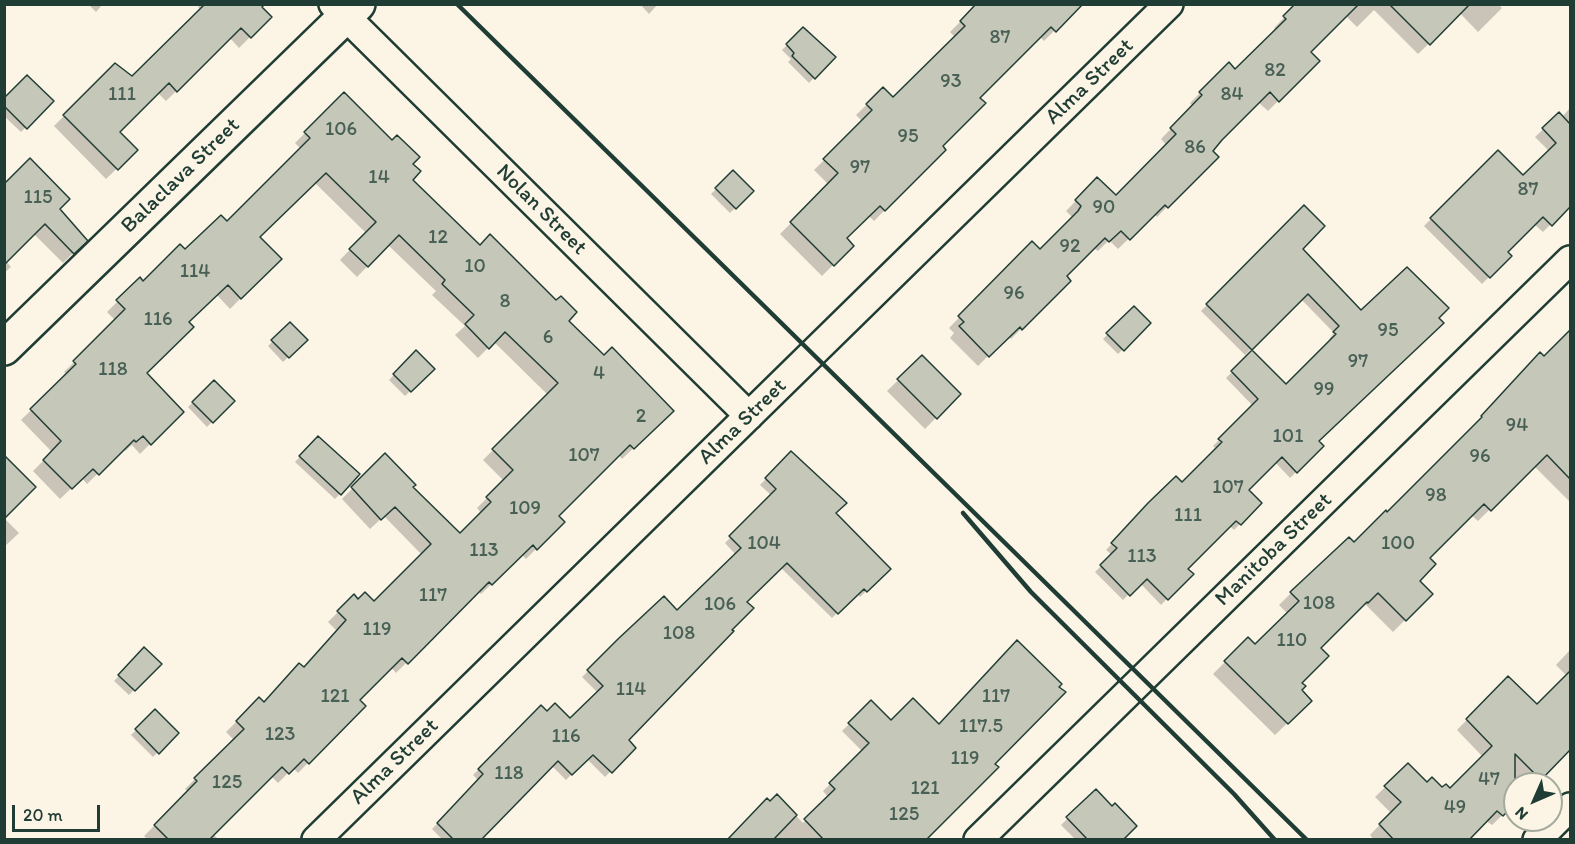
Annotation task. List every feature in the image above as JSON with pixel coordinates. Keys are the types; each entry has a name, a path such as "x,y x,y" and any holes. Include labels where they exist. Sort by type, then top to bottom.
{"street":[{"name":"Alma Street","path":"316,840 1169,4"},
{"name":"Nolan Street","path":"345,8 749,416"},
{"name":"Balaclava Street","path":"4,348 345,8"},
{"name":"Manitoba Street","path":"978,840 1570,260"},
{"path":"1537,840 1570,807"}],"building":[{"path":"205,4 265,4 262,7 272,17 251,38 241,28 177,92 169,83 120,132 138,150 118,170 63,115 115,63 132,76"},
{"path":"976,4 1083,4 1056,32 1051,27 980,98 986,103 943,146 946,150 885,211 880,206 847,238 854,246 834,266 790,222 838,173 823,159 872,110 866,104 883,87 893,97 965,26 960,21"},
{"path":"1295,4 1359,4 1311,52 1320,61 1279,102 1270,92 1213,151 1219,157 1168,208 1165,205 1130,240 1121,231 1109,242 1105,238 1067,276 1071,281 1022,330 1020,327 989,357 959,326 964,322 958,316 1032,241 1040,249 1078,211 1081,206 1075,200 1097,177 1116,195 1176,134 1170,128 1202,95 1199,92 1229,62 1235,69 1286,19 1283,16"},
{"path":"1389,4 1470,4 1430,45"},
{"path":"803,27 836,57 815,79 792,56 794,53 786,44"},
{"path":"27,75 54,101 27,129 4,106 4,98"},
{"path":"344,92 392,140 397,135 420,157 413,164 421,171 413,180 480,245 490,234 556,300 561,296 577,312 569,321 604,355 612,347 674,411 634,449 630,445 559,516 565,522 537,550 533,545 492,585 489,582 408,664 402,658 360,700 366,706 309,764 304,759 289,774 282,767 209,840 169,840 154,825 197,781 194,778 244,729 236,721 259,697 264,702 299,663 304,667 346,620 337,611 354,594 358,599 365,592 374,601 431,544 395,507 381,520 351,487 385,453 416,485 413,487 460,533 491,502 486,497 513,470 492,449 558,383 505,332 489,349 465,324 474,315 442,284 445,280 399,235 368,267 349,249 376,222 326,173 260,237 282,259 241,299 228,285 189,322 194,327 147,373 184,412 151,445 143,436 136,442 134,440 99,475 93,469 72,489 43,460 61,441 30,409 76,364 73,361 125,309 116,300 140,277 143,281 180,244 185,249 221,215 227,221 310,138 304,132"},
{"path":"1559,112 1570,124 1570,207 1552,226 1543,217 1508,252 1512,256 1490,278 1430,218 1498,150 1523,175 1556,143 1542,128"},
{"path":"30,158 70,199 60,209 88,241 74,254 45,224 4,265 4,184"},
{"path":"733,170 754,191 736,209 715,188"},
{"path":"1304,205 1325,226 1303,249 1361,310 1407,267 1449,308 1439,318 1444,323 1319,441 1324,446 1297,473 1282,457 1249,490 1262,503 1241,525 1236,521 1188,569 1194,574 1168,600 1147,579 1130,596 1100,565 1117,548 1111,543 1148,503 1176,476 1182,482 1222,442 1218,439 1258,399 1231,371 1252,350 1206,304","holes":["1308,294 1339,326 1333,332 1336,334 1286,384 1252,350"]},
{"path":"1134,306 1151,323 1124,351 1106,333"},
{"path":"290,322 308,340 289,358 271,340"},
{"path":"1570,330 1570,479 1547,455 1491,511 1484,504 1430,558 1436,564 1420,581 1433,594 1406,621 1378,593 1367,602 1321,648 1329,656 1302,683 1306,686 1302,690 1312,701 1288,724 1224,661 1248,637 1255,644 1299,601 1290,592 1349,537 1354,542 1386,510 1387,512 1482,417 1540,352 1544,356"},
{"path":"416,350 435,369 411,392 393,374"},
{"path":"922,355 961,394 937,419 897,379"},
{"path":"214,380 235,401 213,423 192,402"},
{"path":"318,436 360,474 341,495 299,456"},
{"path":"791,451 847,503 836,513 891,569 867,592 864,589 838,614 787,563 747,602 754,608 732,630 734,631 629,740 636,748 612,773 593,755 572,775 558,761 481,840 454,840 437,823 483,774 478,769 541,705 547,711 555,703 570,718 603,686 587,670 618,639 664,596 677,610 741,548 729,536 776,489 765,478"},
{"path":"4,455 36,487 4,519"},
{"path":"1017,640 1062,684 1059,687 1066,692 995,764 999,767 926,840 824,840 804,819 835,789 829,783 869,743 848,723 871,700 891,720 913,698 939,724"},
{"path":"144,647 162,664 135,691 118,675"},
{"path":"1570,671 1570,750 1549,772 1533,772 1515,754 1515,772 1503,772 1503,816 1497,811 1469,840 1394,840 1379,824 1401,802 1384,786 1408,763 1427,782 1432,777 1442,787 1446,784 1450,788 1492,746 1466,719 1508,676 1537,704"},
{"path":"155,709 179,733 159,754 135,729"},
{"path":"1096,789 1112,806 1115,803 1137,826 1123,840 1088,840 1066,817"},
{"path":"777,794 797,815 773,840 727,840 767,798 770,801"}],"railway":[{"path":"457,4 1307,840"},
{"path":"963,513 1031,592 1234,794 1275,840"}]}
